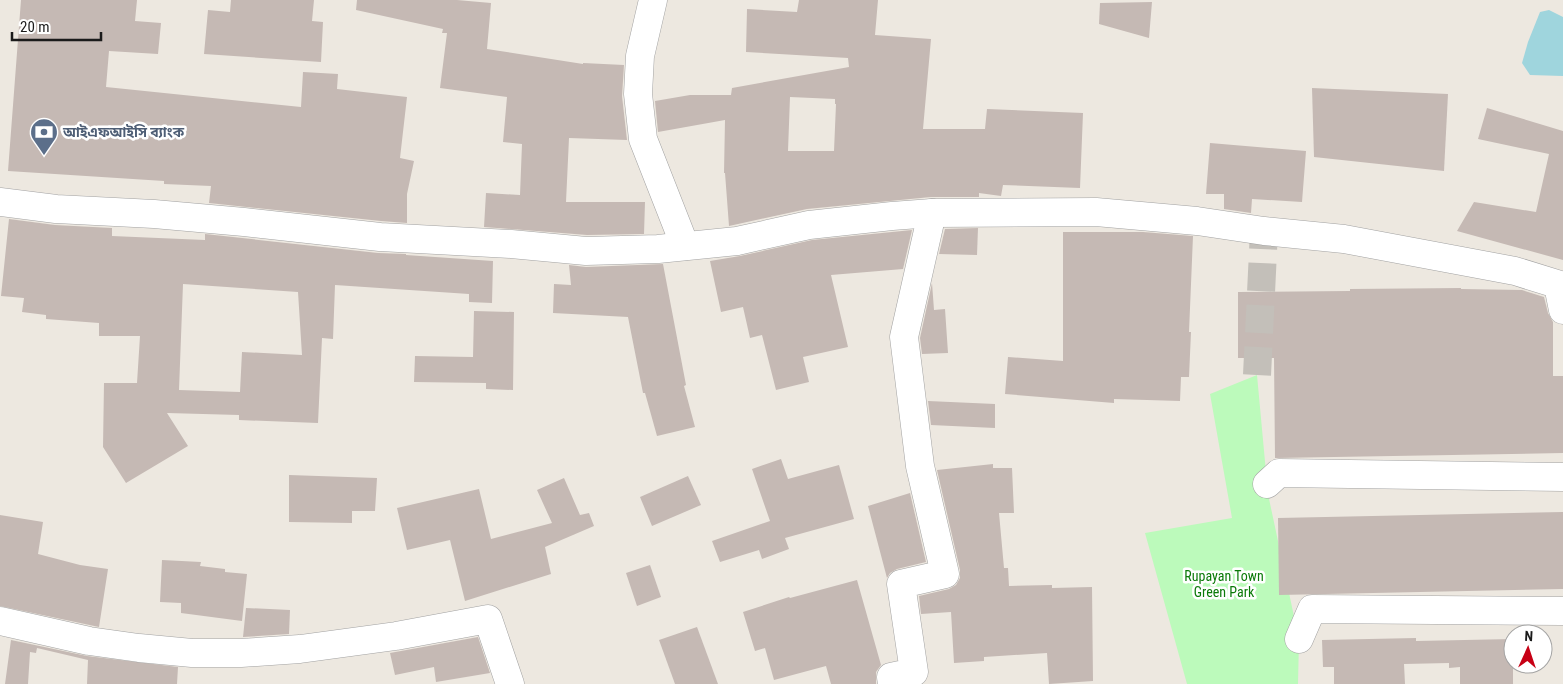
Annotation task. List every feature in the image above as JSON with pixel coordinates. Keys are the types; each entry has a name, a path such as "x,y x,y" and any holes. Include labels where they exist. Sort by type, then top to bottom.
{"street":[{"path":"653,0 640,56 638,94 643,139 685,246"},
{"path":"0,202 56,209 154,214 234,221 380,237 586,250 658,249 737,241 809,225 932,213 1096,212 1197,221 1264,231 1344,239 1515,271 1561,294"},
{"path":"892,684 891,677 914,672 901,584 945,574 920,466 904,337 932,213"},
{"path":"1273,479 1563,477"},
{"path":"1298,639 1312,609 1563,611"},
{"path":"0,620 89,641 192,653 241,654 310,648 396,636 488,619 510,684"}],"green space":[{"name":"Rupayan Town Green Park","path":"1257,375 1268,494 1299,640 1298,684 1187,684 1145,533 1232,518 1210,394"}],"water":[{"path":"1549,10 1563,17 1563,76 1530,75 1522,63 1528,42 1540,12"}],"building":[{"path":"21,0 137,0 135,21 161,23 158,54 109,51 106,87 301,107 303,72 338,74 337,89 407,97 400,158 414,161 407,194 407,223 209,203 211,186 164,184 164,181 8,171"},
{"path":"231,0 314,0 312,21 323,22 321,62 204,54 208,10 230,12"},
{"path":"357,0 457,0 491,3 487,49 583,64 624,65 622,96 627,140 569,138 566,202 645,202 644,234 587,235 484,227 486,193 520,195 522,144 503,142 507,97 440,88 447,33 442,33 443,29 356,10"},
{"path":"799,0 878,0 875,35 931,39 923,129 985,129 987,109 1083,113 1080,188 1003,185 1001,196 979,193 979,197 931,197 807,209 729,226 724,173 725,120 658,132 655,101 690,95 731,95 732,88 849,67 848,58 746,52 747,9 797,12","holes":["790,97 835,99 834,151 788,151"]},
{"path":"1152,2 1149,38 1099,24 1100,3"},
{"path":"1312,88 1448,94 1444,171 1314,157"},
{"path":"1487,108 1563,131 1563,260 1457,231 1474,202 1536,212 1549,154 1478,139"},
{"path":"1210,143 1306,151 1302,202 1252,199 1251,213 1224,209 1224,194 1206,194"},
{"path":"9,219 55,225 112,228 112,236 205,240 205,234 378,253 493,261 492,303 469,302 469,294 335,285 333,339 322,338 318,423 239,420 239,415 167,413 188,446 126,483 103,447 104,383 137,383 140,336 99,336 99,323 46,319 46,315 22,312 24,298 1,296","holes":["183,284 298,292 302,355 242,352 240,392 179,390"]},
{"path":"978,228 977,255 939,254 945,229"},
{"path":"912,230 903,269 831,275 848,347 803,357 809,382 776,390 762,335 750,338 743,307 721,312 710,261 812,240"},
{"path":"1063,232 1143,232 1193,236 1189,377 1181,377 1180,401 1114,399 1114,403 1005,394 1008,357 1063,361"},
{"path":"663,264 686,385 684,386 695,427 657,436 645,393 643,393 628,317 553,313 554,284 571,285 569,265 586,267"},
{"path":"932,283 934,310 945,309 948,353 922,354 920,338"},
{"path":"1461,288 1522,290 1544,297 1548,313 1553,322 1553,376 1563,376 1563,453 1275,458 1274,358 1238,358 1238,292"},
{"path":"474,311 514,312 513,390 486,389 486,383 414,382 415,356 473,357"},
{"path":"928,401 995,404 995,428 931,425"},
{"path":"781,459 788,479 839,465 854,519 785,538 789,549 762,559 759,550 720,562 712,541 770,521 752,469"},
{"path":"993,464 993,468 1012,468 1014,513 999,513 1004,568 1008,568 1009,586 1052,585 1052,588 1092,587 1093,681 1049,684 1047,653 984,657 984,661 954,663 951,612 921,614 919,596 949,589 956,585 960,578 960,570 937,470"},
{"path":"289,475 377,478 375,511 352,511 352,523 289,522"},
{"path":"688,476 701,505 652,526 640,497"},
{"path":"564,478 580,515 589,513 594,526 545,547 551,574 465,601 450,540 407,550 397,508 479,489 491,539 552,523 537,490"},
{"path":"910,493 926,562 897,569 890,573 887,578 868,506"},
{"path":"1563,512 1563,589 1279,595 1278,518"},
{"path":"0,515 43,522 38,554 80,565 108,569 99,627 0,606"},
{"path":"162,560 201,562 200,566 225,569 225,572 247,574 242,621 181,613 181,603 160,602"},
{"path":"650,565 661,597 637,606 626,573"},
{"path":"857,580 881,665 876,672 876,684 831,684 826,666 774,680 765,648 755,651 743,612 789,597"},
{"path":"246,608 290,610 289,634 243,637"},
{"path":"697,627 718,684 675,684 659,640"},
{"path":"478,637 490,673 436,682 434,667 395,675 390,653"},
{"path":"1416,638 1416,641 1503,639 1503,674 1513,674 1513,684 1460,684 1460,667 1449,668 1449,663 1404,664 1405,684 1334,684 1334,667 1323,667 1322,640"},
{"path":"11,640 87,656 178,667 177,684 87,684 88,660 37,648 36,653 30,652 28,684 5,684"}],"tunnel":[{"path":"1257,375 1264,231"}],"place":[{"name":"আইএফআইসি ব্যাংক","path":"44,156"}]}
